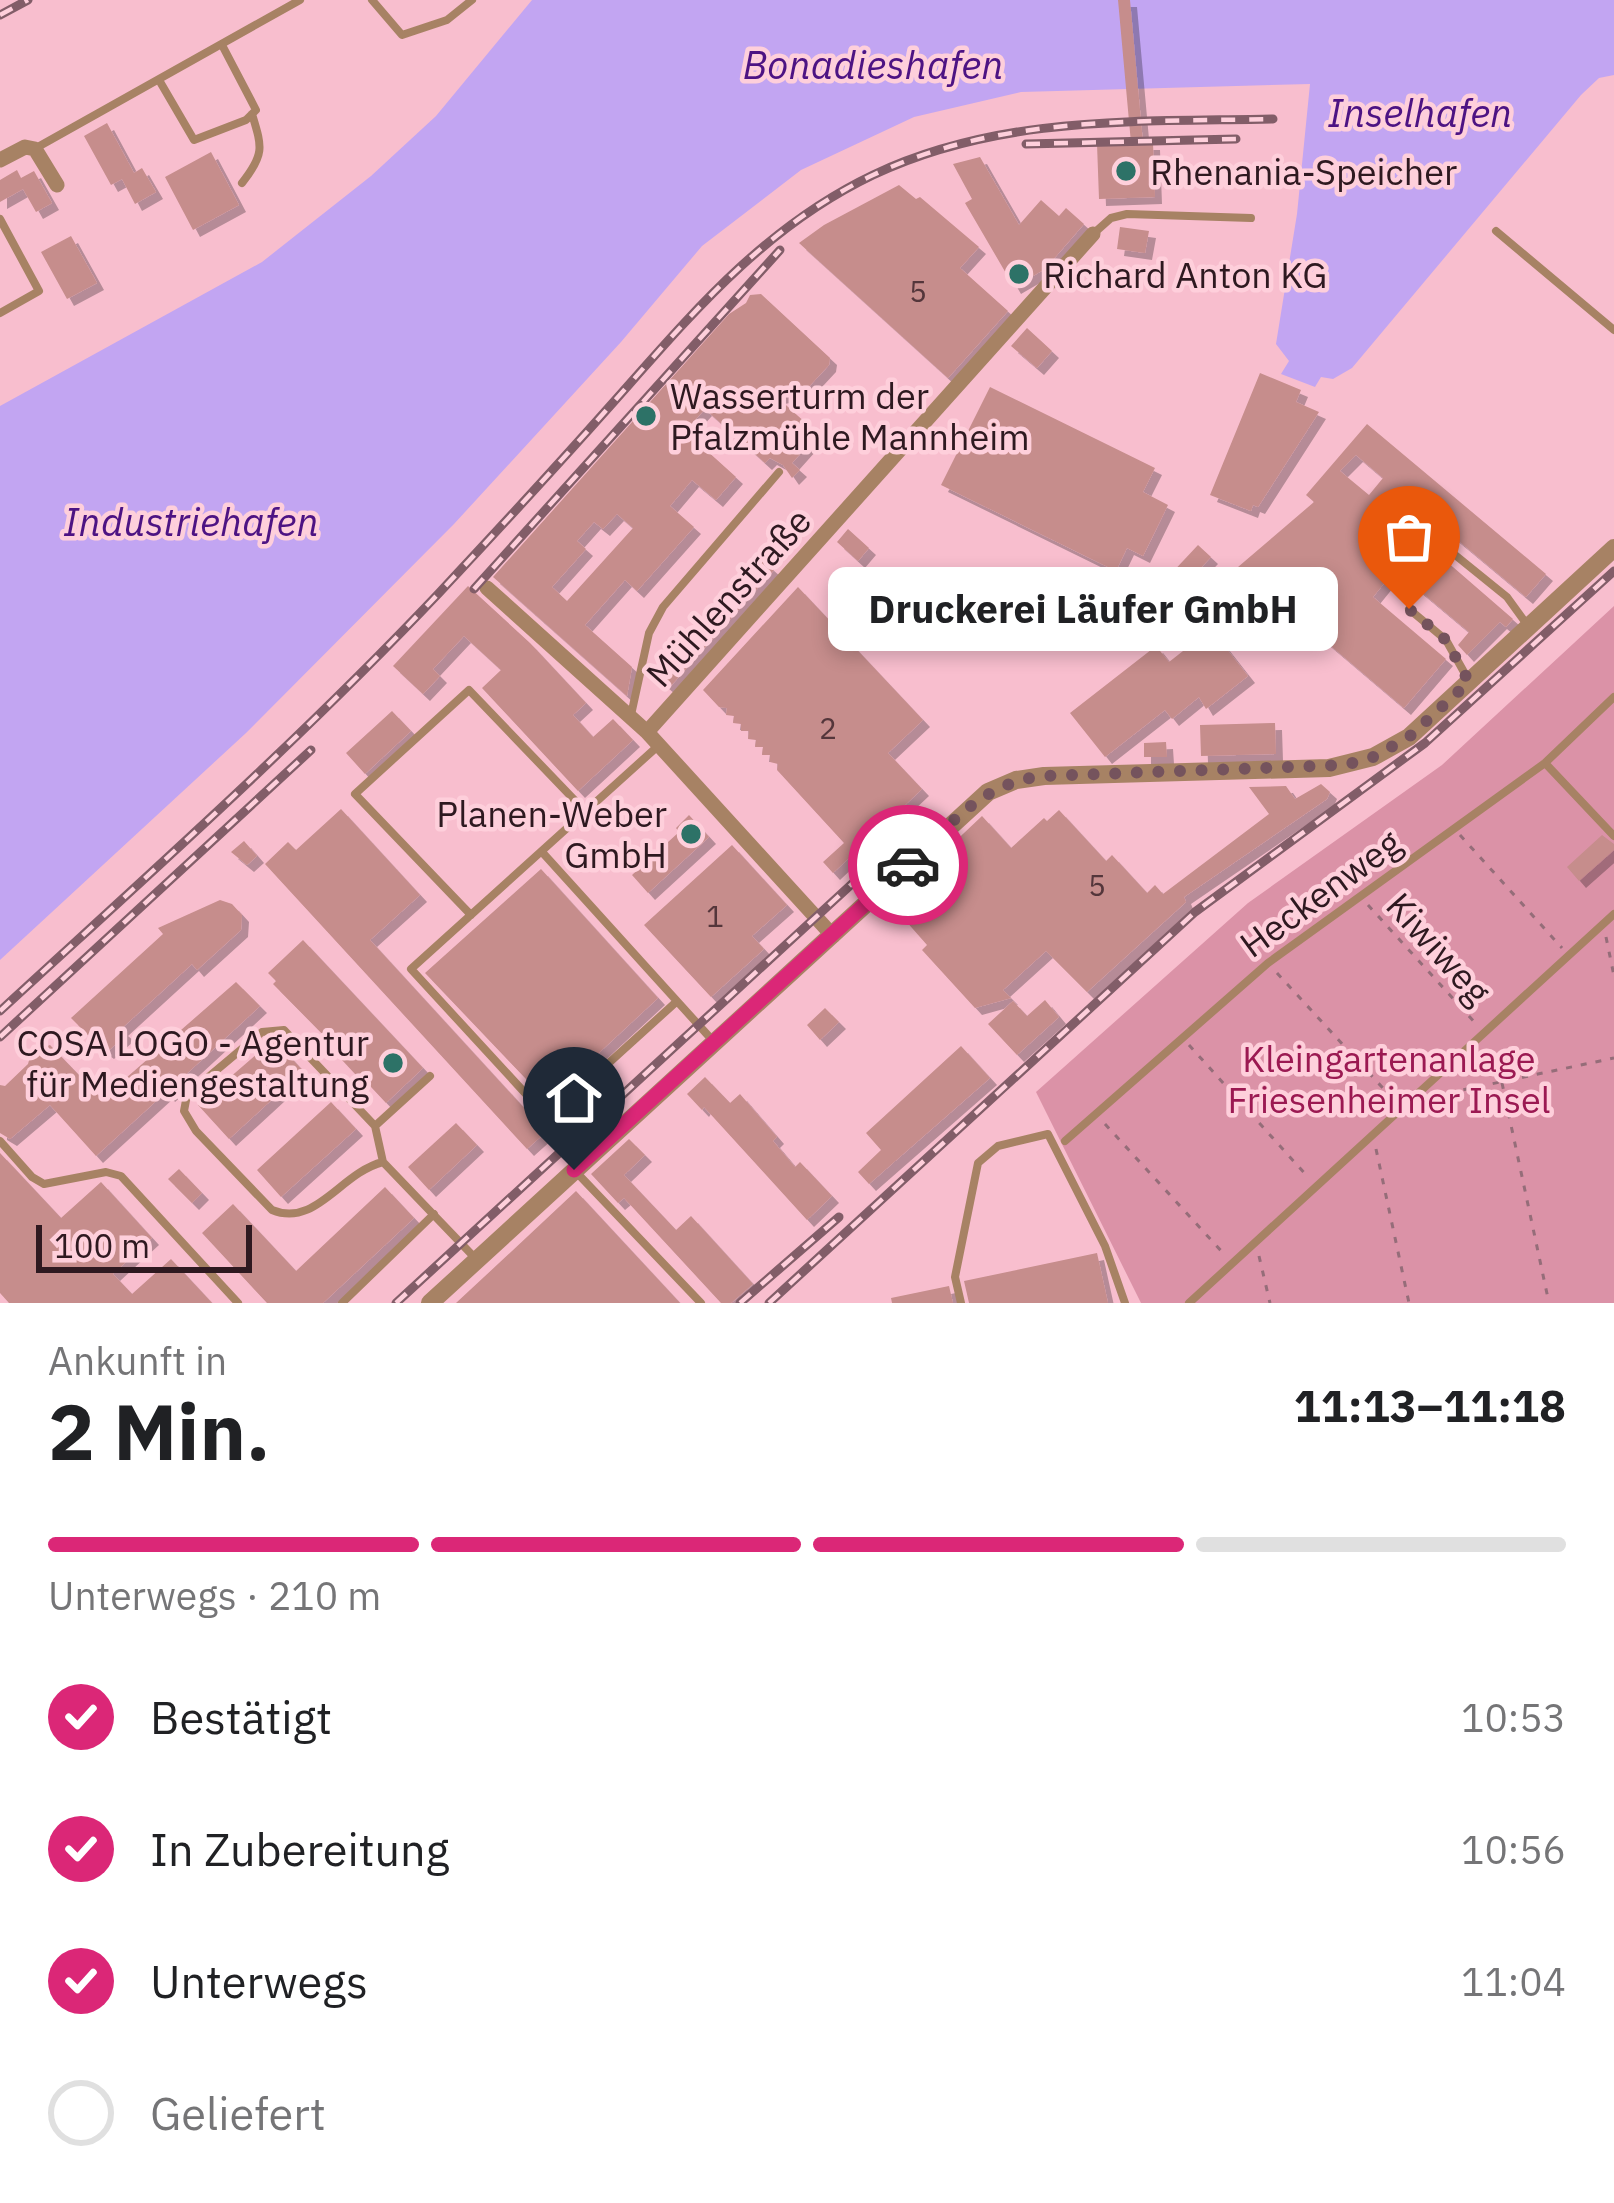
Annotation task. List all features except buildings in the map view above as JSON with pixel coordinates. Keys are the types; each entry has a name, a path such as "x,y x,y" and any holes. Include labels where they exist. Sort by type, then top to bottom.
{"street":[{"path":"0,160 25,147 35,149 57,184"},
{"name":"Mühlenstraße","path":"647,732 1093,234"},
{"path":"430,1303 972,803 1000,785 1044,776 1345,765 1373,757 1409,737 1614,548"},
{"path":"487,587 647,732 833,936"}],"lane":[{"path":"35,149 301,0"},
{"path":"372,0 402,34 447,20 472,0"},
{"path":"159,80 194,140 252,114 256,110 222,45"},
{"path":"242,183 259,158 262,144 252,114"},
{"path":"1093,234 1111,218 1127,214 1251,218"},
{"path":"0,220 39,291 0,314"},
{"path":"1496,232 1613,328"},
{"path":"630,717 649,633 663,607 779,472"},
{"path":"1402,512 1507,597 1529,627"},
{"path":"1409,609 1446,640 1469,682"},
{"path":"471,915 355,794 371,779 469,690 585,811"},
{"name":"Heckenweg","path":"1065,1141 1268,963 1545,763 1614,698"},
{"path":"542,852 678,999 548,1118 411,969 659,745"},
{"path":"1545,763 1614,836"},
{"path":"1189,1303 1614,914"},
{"path":"675,1003 714,1042"},
{"path":"383,1162 363,1168 305,1214 288,1217 272,1210 196,1131 184,1111 187,1095 262,1032 284,1030 376,1126 383,1162 477,1260"},
{"path":"376,1126 430,1076"},
{"path":"961,1303 955,1276 978,1163 998,1146 1048,1134 1105,1246 1125,1303"},
{"path":"0,1142 44,1184 106,1172 121,1176 238,1303"},
{"path":"574,1170 701,1303"},
{"path":"342,1303 434,1214"}],"path":[{"path":"1454,830 1569,955"},
{"name":"Kiwiweg","path":"1358,895 1485,1033"},
{"path":"1603,924 1614,976"},
{"path":"1268,963 1402,1108"},
{"path":"1183,1037 1316,1186"},
{"path":"1421,1091 1442,1096 1614,1058"},
{"path":"1502,1083 1549,1303"},
{"path":"1096,1114 1233,1264"},
{"path":"1372,1135 1409,1303"},
{"path":"1374,1174 1381,1173"},
{"path":"1256,1243 1270,1303"}],"green space":[{"name":"Kleingartenanlage Friesenheimer Insel","path":"1614,606 1614,1303 1141,1303 1036,1092 1248,903 1442,765"}],"water":[{"name":"Industriehafen","path":"532,0 1614,0 1614,75 1599,78 1581,95 1352,368 1333,379 1321,377 1315,387 1281,374 1289,361 1276,344 1297,214 1310,84 1021,92 914,117 801,170 702,246 454,524 246,733 0,960 0,406 262,262 371,176 436,116"}],"railway":[{"path":"0,15 28,0"},
{"path":"0,1011 333,701 461,570 699,307 796,221 873,175 970,141 1120,122 1273,119"},
{"path":"1026,144 1236,139"},
{"path":"474,589 780,250"},
{"path":"769,1303 1195,912 1425,743 1614,571"},
{"path":"0,1037 311,750"},
{"path":"396,1303 879,859"},
{"path":"740,1303 839,1217"}],"way so far":[{"path":"908,865 972,803 1016,780 1330,768 1392,748 1469,682 1446,640 1409,609"}],"place":[{"name":"Rhenania-Speicher","path":"1126,171"},
{"name":"Richard Anton KG","path":"1019,274"},
{"name":"Wasserturm der Pfalzmühle Mannheim","path":"646,416"},
{"name":"Druckerei Läufer GmbH","path":"1409,609"},
{"name":"Planen-Weber GmbH","path":"691,834"},
{"name":"COSA LOGO - Agentur für Mediengestaltung","path":"393,1063"}],"route":[{"path":"574,1170 908,865"}],"water label":[{"name":"Bonadieshafen","path":"873,64"},
{"name":"Inselhafen","path":"1420,112"}]}
